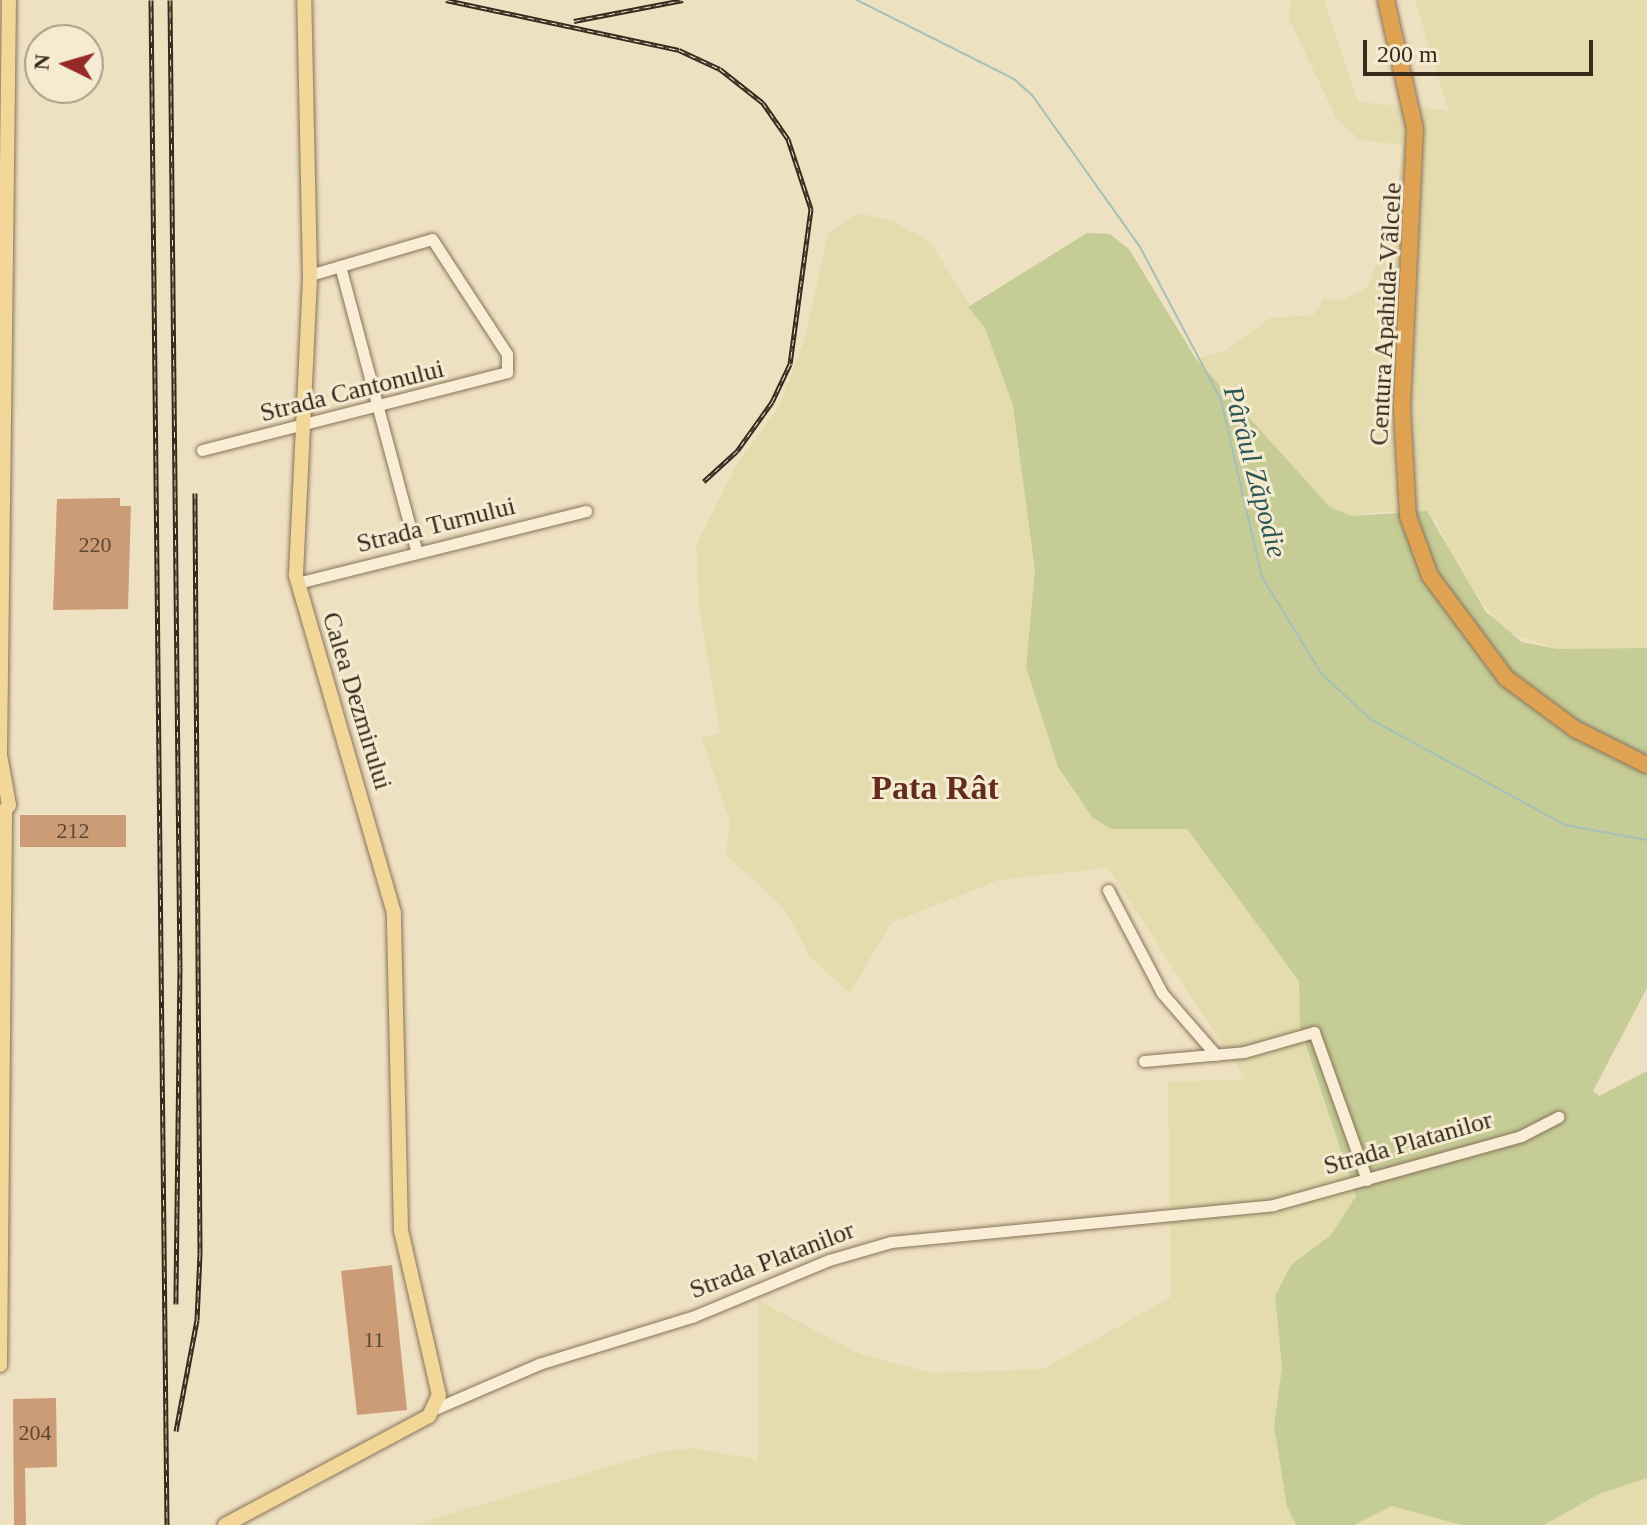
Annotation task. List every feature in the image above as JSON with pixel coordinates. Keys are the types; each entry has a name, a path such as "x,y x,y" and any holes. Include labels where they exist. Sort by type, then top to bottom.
{"highway":[{"name":"Centura Apahida-Vâlcele","path":"1386,0 1415,129 1402,409 1408,516 1430,576 1506,678 1575,729 1647,765"}],"main road":[{"path":"0,1365 0,755 9,0"},
{"name":"Calea Dezmirului","path":"304,0 310,275 297,583 394,913 401,1231 436,1366 437,1408"},
{"name":"Strada Platanilor","path":"225,1525 437,1408"}],"street":[{"name":"Strada Cantonului","path":"202,450 499,378 509,368 507,354 432,239 340,266"},
{"path":"310,275 340,266 416,550"},
{"name":"Strada Turnului","path":"297,583 416,550 586,511"},
{"path":"1108,890 1162,993 1216,1055"},
{"path":"1144,1061 1216,1055 1305,1032 1318,1034 1367,1180"},
{"name":"Strada Platanilor","path":"437,1408 539,1364 692,1317 829,1260 891,1242 1273,1205 1521,1136 1558,1117"}],"shaded area":[{"path":"1291,0 1324,0 1358,102 1448,110 1415,0 1647,0 1647,648 1557,649 1501,630 1455,562 1435,519 1386,511 1352,516 1330,507 1196,359 1227,350 1270,318 1313,315 1323,299 1340,301 1368,287 1395,213 1403,145 1360,140 1337,120 1289,19"},
{"path":"858,213 893,221 930,242 985,328 1013,406 1026,476 1035,570 1026,667 1064,778 1092,817 1112,829 1187,829 1299,981 1303,1039 1356,1196 1331,1236 1291,1265 1275,1296 1282,1367 1274,1426 1287,1507 1296,1525 413,1525 658,1452 694,1448 758,1460 759,1301 862,1355 932,1373 1043,1369 1171,1297 1168,1082 1245,1079 1108,868 999,880 891,923 850,993 810,957 784,908 726,855 730,821 701,737 720,734 700,616 696,545 736,466 779,406 805,339 828,234"},
{"path":"1647,1478 1647,1525 1544,1525 1599,1494"},
{"path":"1392,1506 1403,1507 1462,1525 1354,1525"}],"green space":[{"path":"1087,233 1110,234 1129,249 1196,359 1330,507 1352,516 1427,511 1486,612 1522,642 1557,649 1647,648 1647,988 1593,1091 1599,1096 1647,1071 1647,1478 1599,1494 1544,1525 1462,1525 1392,1506 1354,1525 1296,1525 1287,1507 1274,1426 1282,1367 1275,1296 1291,1265 1331,1235 1356,1196 1300,1028 1299,981 1187,829 1111,829 1092,817 1058,767 1026,667 1035,570 1013,406 985,328 968,307"}],"building":[{"path":"120,498 120,506 131,506 128,609 53,610 57,499"},
{"path":"20,815 126,815 126,847 20,847"},
{"path":"392,1265 407,1410 357,1415 341,1271"},
{"path":"56,1398 57,1467 25,1468 26,1525 14,1525 13,1399"}],"waterway":[{"name":"Pârâul Zăpodie","path":"857,0 1014,79 1032,95 1140,247 1221,400 1262,577 1321,673 1370,719 1565,825 1647,840"}],"railway":[{"path":"151,0 167,1525"},
{"path":"170,0 180,967 176,1304"},
{"path":"446,0 679,50 720,69 763,103 788,139 811,209 790,364 772,402 737,451 704,481"},
{"path":"574,21 683,0"},
{"path":"176,1431 197,1320 200,1254 195,493"}],"district":[{"name":"Pata Rât","path":"935,788"}]}
